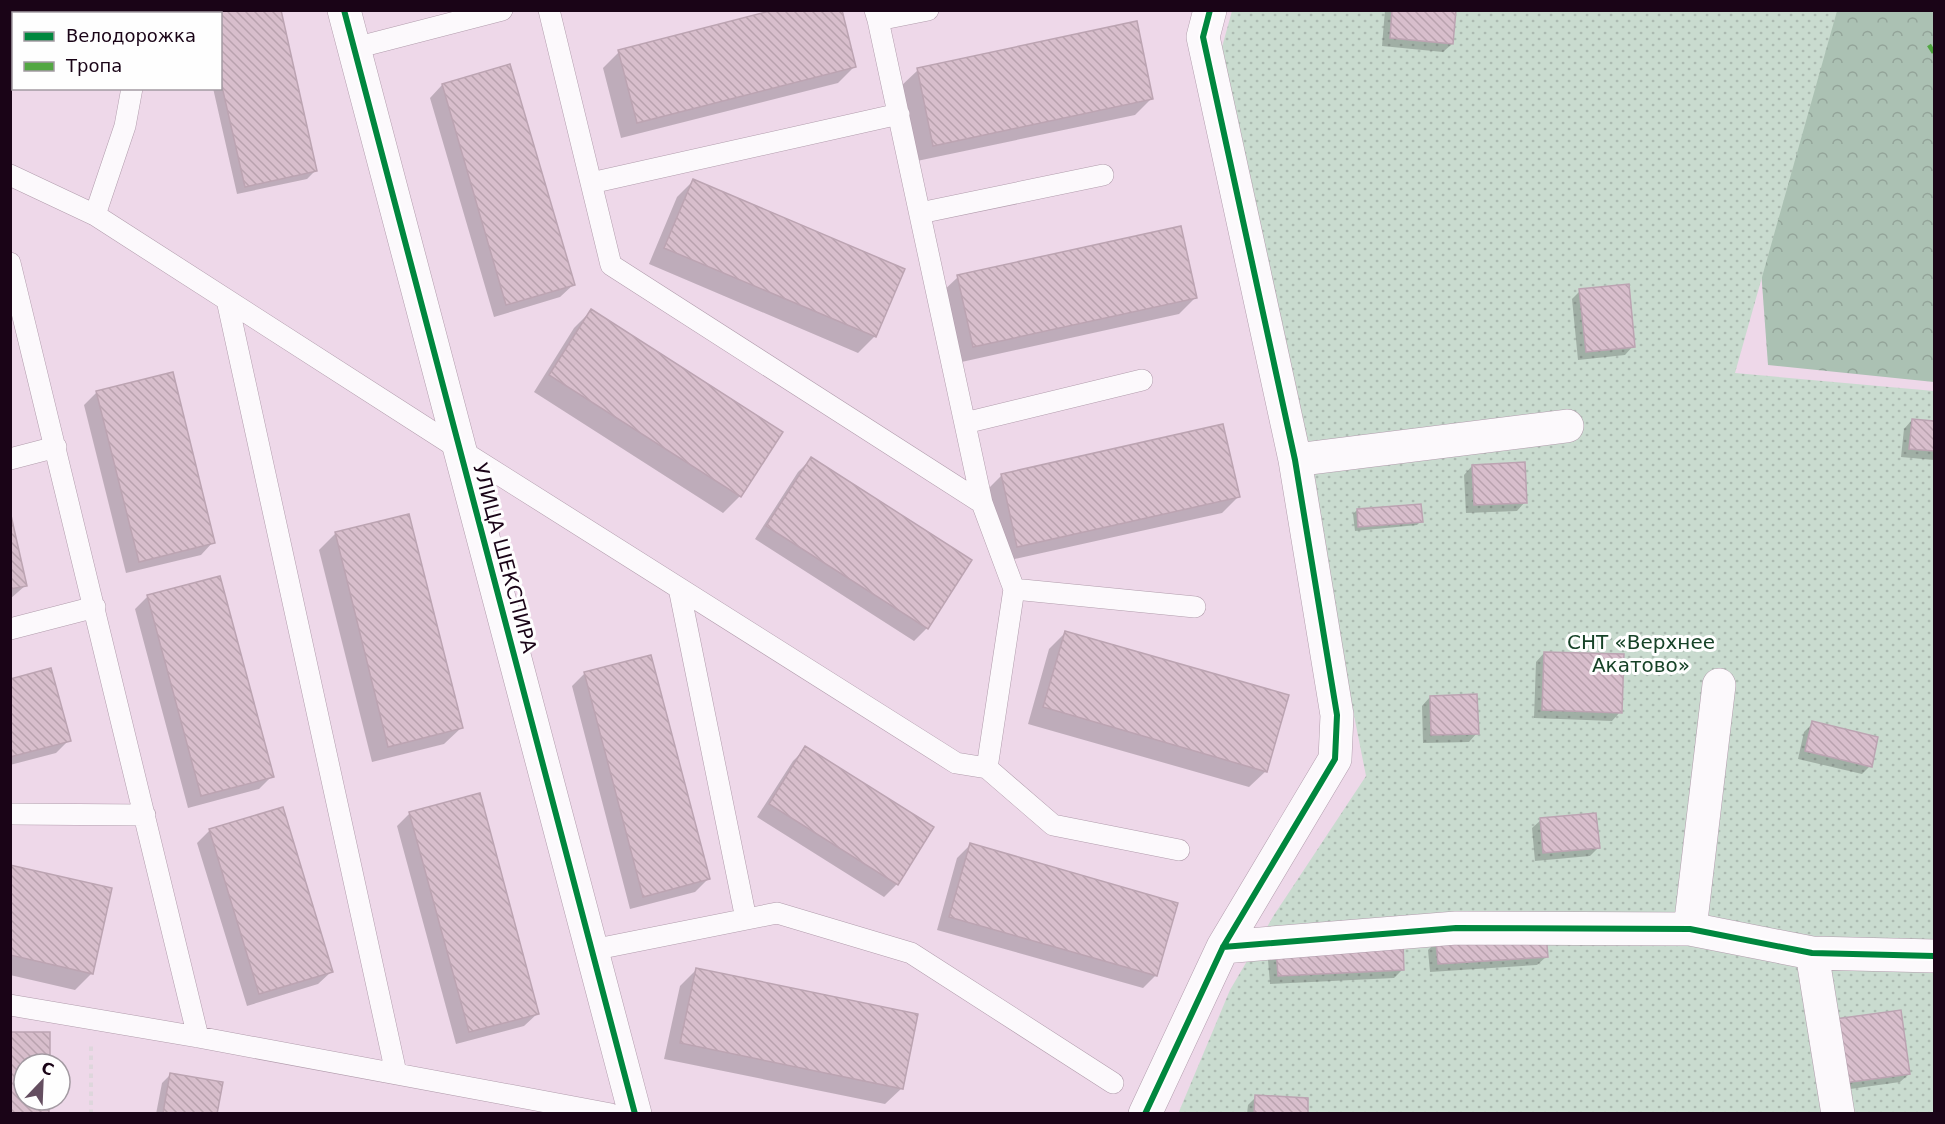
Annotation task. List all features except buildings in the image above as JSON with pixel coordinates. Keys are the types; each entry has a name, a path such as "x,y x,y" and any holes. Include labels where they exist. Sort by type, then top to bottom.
{"street":[{"name":"УЛИЦА ШЕКСПИРА","path":"344,10 356,48 459,449 635,1113"},
{"path":"1145,1113 1223,947 1335,759 1336,715 1295,460 1203,37 1210,10"},
{"path":"1295,460 1567,426"},
{"path":"1690,929 1719,685"},
{"path":"1223,947 1456,928 1690,929 1812,953 1935,957"},
{"path":"1812,953 1839,1113"}],"lane":[{"path":"356,48 502,10"},
{"path":"549,10 611,265 982,503"},
{"path":"928,10 877,15 982,503 1014,589 987,768"},
{"path":"95,215 126,126 132,90"},
{"path":"591,183 899,114"},
{"path":"10,175 95,215 459,449 956,763 987,768 1053,825 1179,850"},
{"path":"920,213 1103,175"},
{"path":"10,263 15,295 56,447 198,1037"},
{"path":"227,300 396,1073"},
{"path":"965,423 1142,380"},
{"path":"10,459 56,447"},
{"path":"679,588 746,918"},
{"path":"1014,589 1195,607"},
{"path":"10,629 95,607"},
{"path":"10,814 145,815"},
{"path":"592,950 777,913 911,953 1113,1083"},
{"path":"10,1005 611,1113"},
{"path":"497,1092 502,1113"}],"path":[{"path":"91,1019 91,1113"}],"green space":[{"name":"СНТ «Верхнее Акатово»","path":"1232,11 1837,11 1735,373 1934,391 1934,1113 1178,1114 1230,990 1274,915 1366,776 1222,47"},
{"path":"1742,11 1934,11 1934,382 1768,365"}],"marked path":[{"path":"1929,45 1934,53"}],"cycle path":[{"path":"344,10 635,1114"},
{"path":"1145,1114 1223,947 1335,759 1337,715 1295,460 1203,37 1210,10"},
{"path":"1223,947 1456,928 1690,929 1812,953 1934,956"}]}
